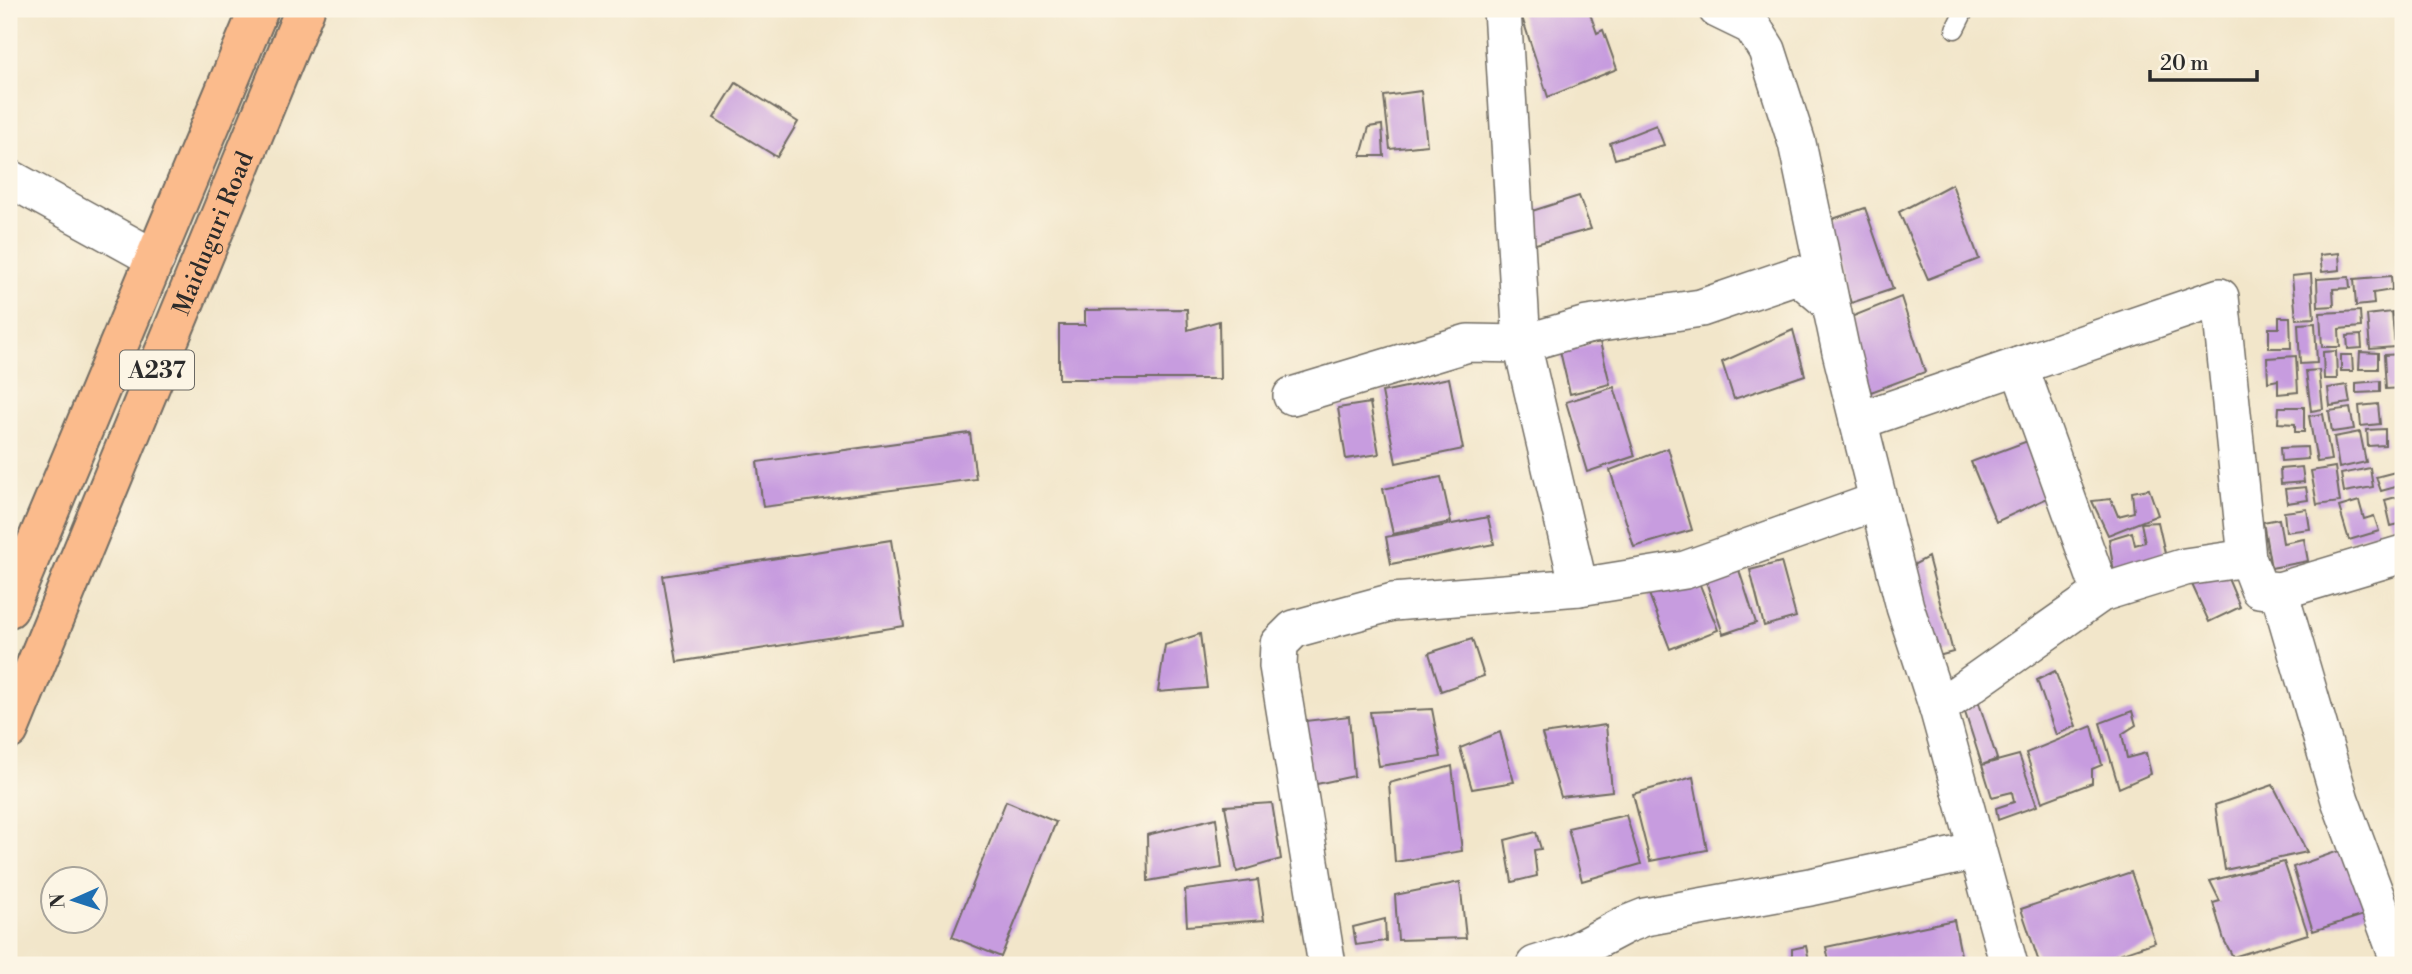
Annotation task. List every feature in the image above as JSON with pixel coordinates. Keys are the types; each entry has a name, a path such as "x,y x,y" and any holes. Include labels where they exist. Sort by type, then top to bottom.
{"highway":[{"name":"Maiduguri Road","path":"9,608 259,9"},
{"name":"Maiduguri Road","path":"9,730 305,9"}],"street":[{"path":"1502,9 1522,344 1579,587"},
{"path":"1717,9 1752,26 1767,50 1797,143 1830,303 1905,607 1938,708 2009,965"},
{"path":"9,178 156,260"},
{"path":"1292,396 1468,343 1522,344 1587,325 1701,308 1797,275 1830,303"},
{"path":"1858,421 2221,297 2247,558 2259,589 2279,591 2403,554"},
{"path":"2019,366 2101,593"},
{"path":"1327,965 1278,666 1279,644 1294,629 1393,602 1579,587 1685,570 1878,501"},
{"path":"1938,708 2101,593 2185,566 2247,558"},
{"path":"2279,591 2340,800 2401,965"},
{"path":"1535,965 1570,954 1598,952 1646,917 1810,887 1977,851"}],"lane":[{"path":"1955,29 1965,9"}],"building":[{"path":"1520,11 1589,11 1597,33 1603,30 1617,69 1548,97"},
{"path":"736,83 798,122 777,157 714,118"},
{"path":"1421,91 1427,145 1390,149 1384,96"},
{"path":"1382,125 1384,156 1361,156 1369,127"},
{"path":"1656,125 1664,145 1615,159 1610,143"},
{"path":"1952,184 1979,259 1928,279 1899,212"},
{"path":"1579,196 1591,229 1532,245 1532,211"},
{"path":"1865,208 1893,289 1851,303 1824,222"},
{"path":"2339,253 2340,270 2322,272 2320,255"},
{"path":"2311,274 2314,318 2296,319 2292,276"},
{"path":"2391,276 2392,290 2373,293 2374,304 2356,306 2354,279"},
{"path":"2349,277 2350,288 2333,289 2334,306 2318,307 2317,279"},
{"path":"1901,297 1925,372 1871,392 1846,319"},
{"path":"1187,309 1188,330 1219,321 1220,379 1059,379 1059,325 1085,325 1085,310"},
{"path":"2360,311 2361,327 2339,329 2340,347 2322,347 2320,313"},
{"path":"2392,312 2395,347 2370,349 2367,315"},
{"path":"2279,317 2290,317 2291,348 2269,348 2269,328 2279,328"},
{"path":"2315,323 2317,363 2300,364 2298,324"},
{"path":"1793,330 1805,375 1734,399 1722,362"},
{"path":"2361,335 2362,348 2348,349 2347,336"},
{"path":"1600,342 1610,384 1570,394 1560,351"},
{"path":"2336,351 2337,379 2324,379 2323,352"},
{"path":"2360,352 2378,353 2378,369 2359,369"},
{"path":"2402,354 2403,388 2386,389 2384,355"},
{"path":"2341,355 2352,355 2353,371 2341,371"},
{"path":"2296,356 2298,392 2278,394 2278,380 2268,382 2267,358"},
{"path":"2319,370 2323,409 2311,411 2306,371"},
{"path":"1449,378 1463,449 1396,463 1382,392"},
{"path":"2380,381 2380,392 2356,393 2356,383"},
{"path":"2347,385 2350,403 2330,406 2328,388"},
{"path":"1614,387 1635,456 1587,472 1566,402"},
{"path":"1370,403 1379,454 1346,459 1338,408"},
{"path":"2378,404 2380,424 2361,426 2359,406"},
{"path":"2279,407 2304,407 2304,432 2295,432 2295,424 2278,423"},
{"path":"2350,408 2354,429 2332,432 2329,411"},
{"path":"2323,414 2331,460 2317,462 2309,416"},
{"path":"2385,429 2385,445 2368,446 2367,430"},
{"path":"2360,432 2366,462 2339,468 2334,437"},
{"path":"2403,432 2403,462 2397,462 2394,433"},
{"path":"970,433 976,479 763,507 757,462"},
{"path":"2033,439 2054,495 1996,522 1971,462"},
{"path":"2307,447 2308,459 2281,461 2280,448"},
{"path":"1668,448 1692,530 1634,547 1610,470"},
{"path":"2302,467 2304,482 2281,484 2280,469"},
{"path":"2335,467 2340,502 2317,505 2311,471"},
{"path":"2370,468 2373,487 2344,492 2341,474"},
{"path":"2403,470 2403,485 2381,491 2376,477"},
{"path":"1441,477 1451,522 1393,534 1383,489"},
{"path":"2306,487 2308,500 2287,503 2285,489"},
{"path":"2149,489 2158,515 2108,535 2092,501 2111,499 2118,516 2134,512 2132,492"},
{"path":"2400,496 2403,523 2391,526 2385,500"},
{"path":"2359,501 2364,519 2374,516 2379,531 2349,540 2339,507"},
{"path":"2307,509 2310,529 2286,532 2284,512"},
{"path":"1488,517 1494,544 1391,564 1386,537"},
{"path":"2279,519 2283,543 2304,539 2308,561 2271,568 2263,522"},
{"path":"2158,522 2167,562 2114,573 2109,539 2132,532 2135,545 2145,542 2141,523"},
{"path":"891,540 904,626 677,662 663,576"},
{"path":"1928,557 1953,652 1927,659 1904,570"},
{"path":"1781,562 1796,617 1764,626 1750,570"},
{"path":"1738,567 1756,623 1723,634 1705,578"},
{"path":"2224,569 2240,607 2209,622 2190,580"},
{"path":"1696,575 1718,630 1670,649 1649,594"},
{"path":"1200,634 1207,688 1158,692 1165,645"},
{"path":"1472,639 1484,676 1441,691 1429,653"},
{"path":"2055,671 2076,726 2056,735 2037,680"},
{"path":"1978,700 1997,759 1982,765 1962,703"},
{"path":"1432,709 1441,757 1379,766 1370,712"},
{"path":"2132,711 2136,725 2122,734 2127,758 2146,753 2151,774 2119,788 2100,723"},
{"path":"1349,716 1354,776 1312,785 1296,722"},
{"path":"1606,725 1612,791 1561,797 1542,734"},
{"path":"2092,726 2102,765 2092,769 2092,783 2042,802 2026,753"},
{"path":"1500,732 1514,782 1472,789 1460,748"},
{"path":"2019,755 2037,806 1998,820 1996,808 2014,802 2012,792 1992,797 1982,765"},
{"path":"1452,766 1462,851 1395,862 1389,783"},
{"path":"1693,777 1707,850 1650,861 1633,794"},
{"path":"2273,785 2307,852 2225,870 2215,805"},
{"path":"1006,801 1056,822 1001,957 952,937"},
{"path":"1272,803 1281,859 1237,872 1225,806"},
{"path":"1626,815 1641,864 1582,881 1568,828"},
{"path":"1216,818 1222,868 1148,881 1147,835"},
{"path":"1536,832 1541,849 1534,850 1537,876 1512,882 1505,840"},
{"path":"2350,847 2373,912 2313,931 2293,867"},
{"path":"2284,862 2308,934 2233,957 2224,940 2213,903 2220,901 2210,881"},
{"path":"2131,872 2155,942 2087,965 2040,965 2021,909"},
{"path":"1258,880 1264,920 1187,926 1185,890"},
{"path":"1460,882 1466,938 1398,940 1395,895"},
{"path":"1385,919 1386,941 1356,945 1353,927"},
{"path":"1954,920 1963,965 1830,965 1826,947"},
{"path":"1806,946 1810,965 1781,965 1792,962 1792,949"}]}
